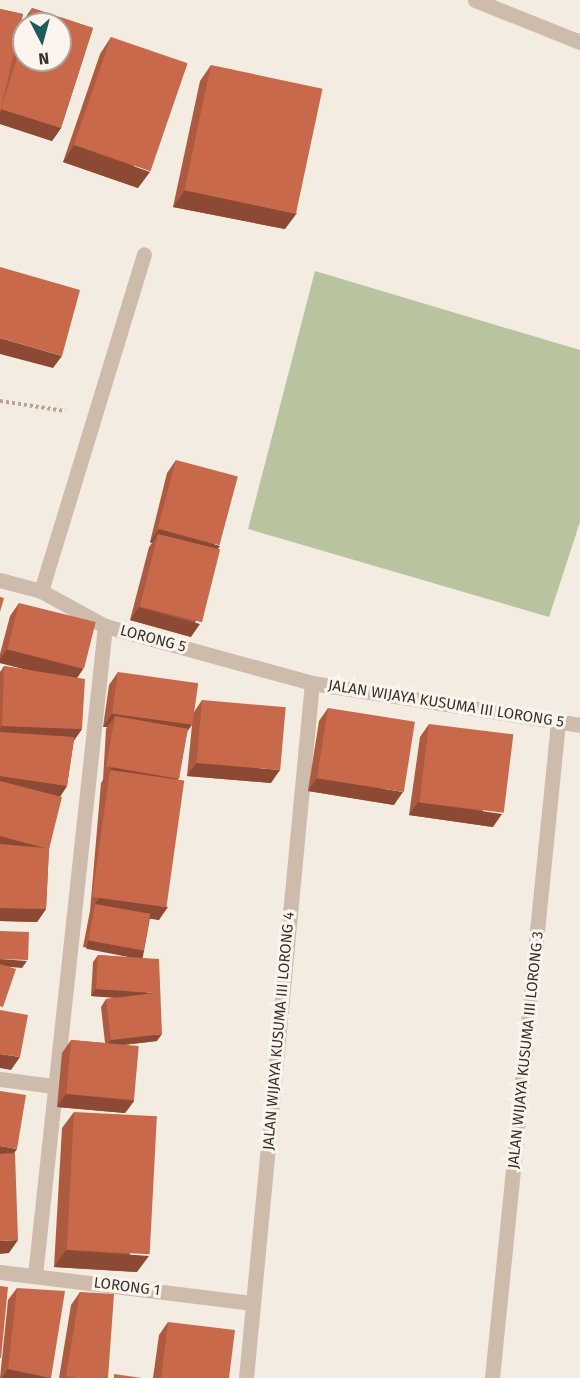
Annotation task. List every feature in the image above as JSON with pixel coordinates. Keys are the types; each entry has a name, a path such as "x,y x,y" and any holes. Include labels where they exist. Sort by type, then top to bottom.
{"street":[{"path":"475,0 580,42"},
{"path":"41,591 144,254"},
{"name":"LORONG 5","path":"0,580 41,591 105,626 312,683"},
{"path":"35,1275 53,1086 105,626"},
{"name":"JALAN WIJAYA KUSUMA III LORONG 5","path":"312,683 580,725"},
{"name":"JALAN WIJAYA KUSUMA III LORONG 4","path":"246,1378 312,683"},
{"name":"JALAN WIJAYA KUSUMA III LORONG 3","path":"492,1378 558,722"},
{"path":"0,1079 53,1086"},
{"name":"LORONG 1","path":"0,1272 253,1303"}],"path":[{"path":"0,401 96,415"}],"green space":[{"path":"315,271 580,350 580,522 549,617 248,529"}],"building":[{"path":"32,8 44,12 31,12"},
{"path":"0,9 14,12 12,61 0,113"},
{"path":"72,21 93,28 61,128 1,109 12,72 72,72"},
{"path":"111,37 188,63 150,171 74,145"},
{"path":"211,65 323,89 296,214 184,190"},
{"path":"0,267 80,290 62,356 0,338"},
{"path":"176,460 238,477 219,545 158,529"},
{"path":"158,534 220,549 202,622 140,607"},
{"path":"0,597 4,598 0,612"},
{"path":"19,603 96,622 84,669 7,650"},
{"path":"4,666 85,679 82,729 2,726"},
{"path":"118,672 198,683 192,725 112,714"},
{"path":"202,700 286,707 280,770 197,763"},
{"path":"328,708 415,722 404,792 317,778"},
{"path":"115,716 188,729 179,779 106,766"},
{"path":"429,724 513,734 504,813 419,802"},
{"path":"0,732 74,737 67,786 0,776"},
{"path":"110,770 184,780 166,907 92,897"},
{"path":"0,781 62,797 49,849 46,909 0,908 0,844 45,848 0,836"},
{"path":"95,904 150,914 144,950 89,940"},
{"path":"0,931 29,932 28,960 0,959"},
{"path":"98,955 159,959 162,1034 111,1040 106,999 154,993 96,989"},
{"path":"0,964 16,969 3,1007 0,1006"},
{"path":"0,1010 28,1015 20,1057 0,1054"},
{"path":"71,1040 139,1046 134,1100 66,1094"},
{"path":"0,1091 26,1095 17,1149 0,1146"},
{"path":"74,1112 157,1116 150,1254 67,1250"},
{"path":"15,1153 18,1240 0,1241 0,1154"},
{"path":"0,1286 8,1287 1,1358 0,1358"},
{"path":"17,1288 65,1291 51,1378 8,1369"},
{"path":"80,1292 114,1294 108,1378 66,1376"},
{"path":"168,1322 235,1330 229,1378 161,1378"},
{"path":"114,1374 142,1378 114,1378"}]}
